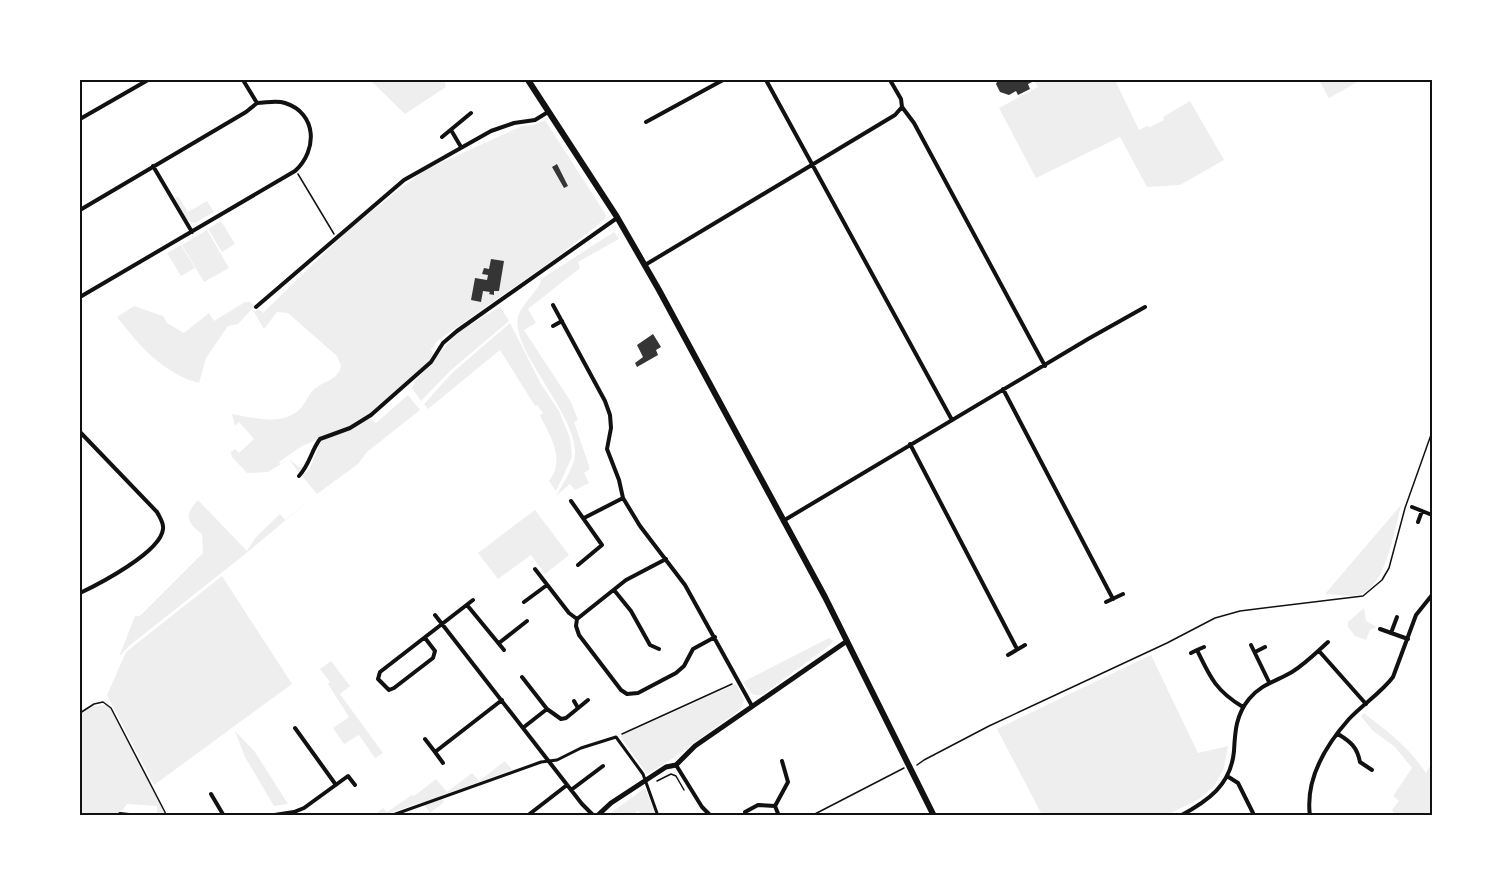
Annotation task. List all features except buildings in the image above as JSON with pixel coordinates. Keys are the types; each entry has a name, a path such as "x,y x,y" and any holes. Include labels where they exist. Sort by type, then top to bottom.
{"main road":[{"path":"528,80 617,217 645,265 847,641 934,816"}],"street":[{"path":"80,119 148,80"},
{"path":"243,80 257,102"},
{"path":"646,122 723,80"},
{"path":"766,80 952,420"},
{"path":"890,80 901,99 902,107 914,123 1045,366"},
{"path":"80,210 246,112 257,102 285,103 300,112 307,120 312,140 311,150 296,171 80,297"},
{"path":"645,265 895,115 902,107"},
{"path":"256,307 404,180 491,131 514,123 535,120 549,112"},
{"path":"442,137 471,113"},
{"path":"451,130 461,147"},
{"path":"153,166 192,232"},
{"path":"299,476 308,467 320,439 362,422 431,362 443,343 457,331 617,217"},
{"path":"553,305 605,401 610,415 611,428 607,449 623,498 640,526 686,585 752,706"},
{"path":"783,521 1003,389 1145,308"},
{"path":"553,326 562,321"},
{"path":"1003,389 1113,598"},
{"path":"80,432 157,512 163,524 161,537 148,551 109,578 80,592"},
{"path":"910,444 1017,650"},
{"path":"584,518 623,498"},
{"path":"571,501 602,545 578,565"},
{"path":"1412,507 1432,515"},
{"path":"1418,522 1422,511"},
{"path":"666,559 635,575 578,619 576,626 579,635 621,690 627,694 638,693 680,671 693,649 715,637"},
{"path":"535,568 569,613 578,619"},
{"path":"524,602 547,585"},
{"path":"615,590 635,617 650,645 659,649"},
{"path":"1106,602 1123,594"},
{"path":"1310,816 1310,788 1313,777 1338,734 1349,720 1393,677 1420,609 1432,595"},
{"path":"425,638 435,651 433,658 394,688 389,690 383,686 378,679 380,672 473,600"},
{"path":"467,605 504,650"},
{"path":"435,615 571,790 596,816 611,803 666,767 676,765 695,746 847,641"},
{"path":"1391,633 1397,617"},
{"path":"499,643 527,621"},
{"path":"1380,629 1408,639"},
{"path":"1180,816 1203,804 1227,776 1233,751 1234,730 1243,707 1257,691 1269,682 1292,672 1328,642"},
{"path":"1008,655 1025,645"},
{"path":"1251,645 1269,682"},
{"path":"1191,653 1204,647"},
{"path":"1255,652 1265,647"},
{"path":"1197,650 1208,675 1227,696 1243,707"},
{"path":"1318,651 1366,704"},
{"path":"522,677 547,709 561,719 588,700"},
{"path":"435,752 502,700"},
{"path":"574,701 578,708"},
{"path":"524,727 547,709"},
{"path":"295,728 336,785"},
{"path":"1338,734 1357,748 1360,762 1372,770"},
{"path":"390,816 541,762 557,760 581,748 616,737 646,780 658,816"},
{"path":"425,739 443,763"},
{"path":"775,806 788,782 782,761"},
{"path":"676,765 702,807 711,816"},
{"path":"571,790 603,766"},
{"path":"268,816 284,815 304,808 348,776 355,785"},
{"path":"1227,776 1238,783 1253,813"},
{"path":"527,816 567,785"},
{"path":"210,794 224,816"},
{"path":"745,812 758,805 775,806"},
{"path":"775,806 779,816"},
{"path":"120,814 129,815 129,807"}],"path":[{"path":"296,171 329,228 337,237"},
{"path":"916,765 989,726 1167,643 1215,618 1240,611 1363,596 1382,580 1389,568 1405,508 1432,432"},
{"path":"616,737 739,681"},
{"path":"80,713 94,704 103,702 111,708 167,816"},
{"path":"811,816 906,766"}],"shaded area":[{"path":"370,80 444,80 446,87 405,114"},
{"path":"1034,80 1115,80 1139,130 1164,120 1163,117 1190,101 1224,160 1180,185 1147,187 1120,137 1036,178 999,108 1038,87"},
{"path":"1319,80 1361,80 1329,98"},
{"path":"545,120 606,215 605,219 556,258 437,341 431,349 433,353 430,360 361,421 302,446 279,462 280,464 289,459 268,472 247,473 232,457 231,452 235,449 239,453 254,439 239,422 235,426 232,414 268,419 285,418 300,409 314,389 335,377 341,366 337,356 288,313 277,312 264,329 254,312 258,309 263,313 348,230 423,171 522,126 534,125"},
{"path":"178,196 188,212 207,201 214,212 195,223 186,220 174,199"},
{"path":"221,221 235,244 222,252 208,229"},
{"path":"207,230 229,268 204,282 182,245"},
{"path":"614,232 619,239 578,262 580,268 528,309 536,323 524,330 571,402 578,420 574,422 590,469 584,473 589,483 575,490 570,484 556,496 573,465 575,454 573,438 566,420 523,344 518,328 519,314 540,284 541,279"},
{"path":"181,245 195,268 181,276 167,253"},
{"path":"245,302 250,302 255,306 238,324 228,326 206,358 199,383 174,373 153,357 117,317 134,306 163,316 167,323 184,333 209,313 214,321"},
{"path":"500,307 509,321 450,371 421,401 412,388 416,380 458,332"},
{"path":"510,323 541,384 559,411 570,438 572,457 556,491 549,481 556,464 555,448 540,415 543,413 537,405 535,406 500,350 428,409 424,404 453,372"},
{"path":"408,395 420,410 367,452 358,464 317,494 302,476 310,468 321,441 352,429 369,418 376,423"},
{"path":"289,459 299,467 306,466 299,473"},
{"path":"317,494 244,555 129,646 119,657 135,616 140,616 203,553 202,534 193,526 189,518 190,510 198,500 247,551 256,537 280,514 285,520"},
{"path":"1401,505 1388,556 1376,582 1368,590 1358,595 1325,594"},
{"path":"535,510 569,555 545,574 531,555 498,579 478,553"},
{"path":"222,576 292,684 154,785 107,695 126,652"},
{"path":"1364,608 1366,621 1377,627 1370,630 1366,640 1355,636 1348,627 1348,622"},
{"path":"829,638 833,641 830,645 762,695 752,694 743,682"},
{"path":"1151,655 1198,753 1228,746 1224,768 1214,786 1199,799 1167,815 1042,815 997,729"},
{"path":"331,661 350,686 340,694 383,753 375,758 359,735 344,744 333,728 349,717 328,684 330,682 320,669"},
{"path":"736,684 744,700 741,709 647,774 620,736"},
{"path":"107,705 166,815 157,815 157,806 127,804 119,815 80,815 80,712 86,707"},
{"path":"1364,713 1405,747 1426,773 1432,762 1432,815 1395,815 1392,810 1399,801 1393,796 1412,768 1395,747 1372,730 1361,716"},
{"path":"235,731 255,752 288,804 274,806 245,757"},
{"path":"505,761 512,770 440,796 444,802 430,813 422,802 384,815 373,816 383,808 387,812 412,795 414,796 436,779 447,792 472,773 479,781"},
{"path":"645,788 656,815 642,815 638,811 632,815 608,815"}]}
